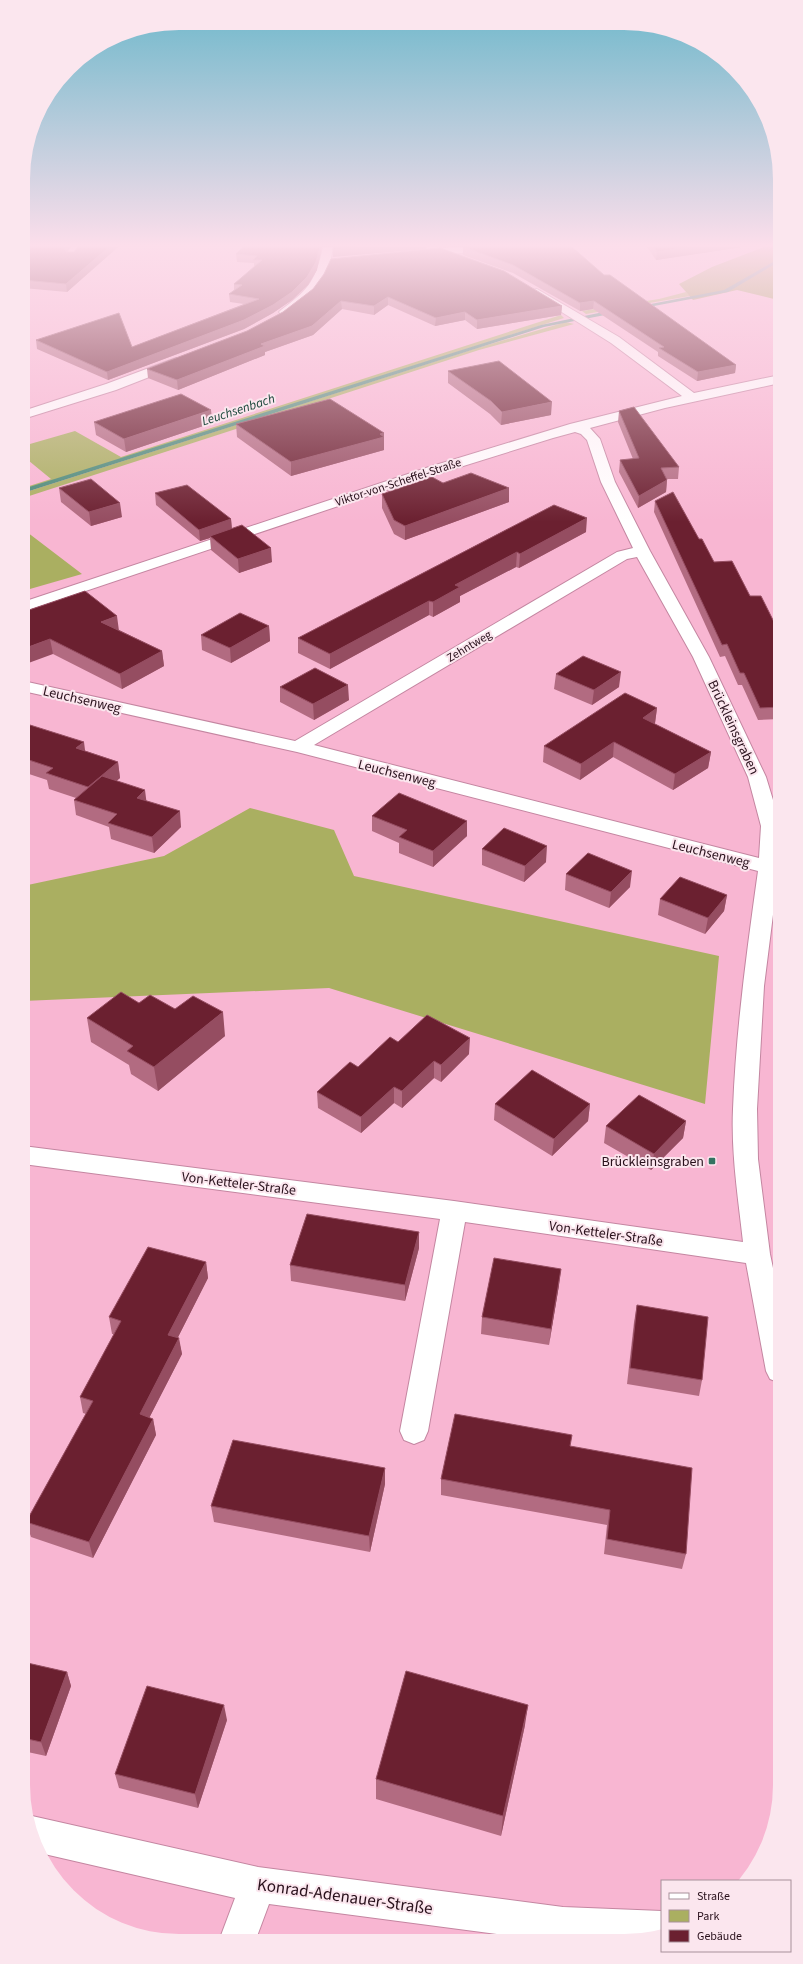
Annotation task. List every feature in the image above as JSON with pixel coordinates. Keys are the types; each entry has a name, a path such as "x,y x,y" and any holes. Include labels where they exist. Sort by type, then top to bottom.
{"street":[{"path":"613,339 691,397"},
{"path":"30,413 111,387 186,358"},
{"name":"Viktor-von-Scheffel-Straße","path":"30,604 424,473 575,426 691,397 773,380"},
{"name":"Brückleinsgraben","path":"575,426 586,431 593,439 608,482 642,551 701,657 757,777 771,826 769,867 753,986 745,1109 746,1159 757,1254 773,1335"},
{"name":"Zehntweg","path":"298,747 622,555 642,551"},
{"name":"Leuchsenweg","path":"30,688 298,747 769,867"},
{"name":"Von-Ketteler-Straße","path":"30,1156 454,1211 757,1254"},
{"path":"414,1431 454,1211"},
{"name":"Konrad-Adenauer-Straße","path":"39,1836 258,1885 563,1925 661,1929"},
{"path":"240,1934 258,1885"}],"green space":[{"path":"488,339 499,339 30,488 30,486 51,479 30,462 30,444 75,431 121,457"},
{"path":"509,339 520,339 479,350 30,496 30,491"},
{"path":"30,534 82,574 30,589"},
{"path":"250,808 334,830 354,876 719,956 705,1104 329,988 30,1001 30,885 164,856"}],"building":[{"path":"40,339 129,339 132,347 154,339 195,339 107,372 36,340"},
{"path":"227,339 276,339 261,344 265,346 177,380 147,369"},
{"path":"651,339 699,339 736,365 698,372 659,348 664,347"},
{"path":"499,361 552,402 502,412 491,401 448,371"},
{"path":"181,394 211,410 124,439 94,422"},
{"path":"330,399 384,433 380,434 384,437 291,462 236,424"},
{"path":"634,407 679,467 661,468 667,480 639,496 620,460 639,458 619,411"},
{"path":"471,473 509,488 405,526 394,520 382,494 432,477 443,483"},
{"path":"91,479 120,503 89,512 59,488"},
{"path":"187,485 231,519 199,530 155,493"},
{"path":"673,492 699,539 702,539 714,562 732,561 750,596 761,596 773,620 773,707 760,708 744,673 740,673 727,644 722,645 655,501"},
{"path":"554,505 587,518 520,554 517,552 455,585 460,587 433,602 429,601 330,654 298,638"},
{"path":"242,525 271,548 238,559 210,536"},
{"path":"85,591 117,616 101,622 162,651 120,674 50,639 30,646 30,610"},
{"path":"240,613 269,626 230,648 201,635"},
{"path":"583,656 621,672 594,690 556,674"},
{"path":"315,668 348,685 313,704 280,687"},
{"path":"625,693 657,708 643,718 711,752 675,774 614,742 581,764 544,746"},
{"path":"30,725 84,742 76,748 118,762 88,787 46,773 53,768 30,760"},
{"path":"102,776 145,790 137,798 180,811 152,837 108,823 117,814 74,800"},
{"path":"399,793 467,821 433,851 399,837 407,830 372,816"},
{"path":"504,828 547,846 525,866 482,849"},
{"path":"588,853 632,871 611,892 566,874"},
{"path":"680,877 727,895 708,918 660,899"},
{"path":"121,992 139,1003 150,995 175,1009 193,996 223,1012 154,1067 127,1051 133,1046 87,1018"},
{"path":"427,1015 470,1038 441,1065 434,1061 402,1091 394,1087 361,1117 317,1092 350,1062 358,1067 390,1037 398,1042"},
{"path":"532,1070 590,1104 554,1139 495,1104"},
{"path":"639,1095 686,1121 654,1154 606,1126"},
{"path":"307,1214 419,1232 405,1285 290,1265"},
{"path":"148,1247 206,1262 168,1335 179,1338 140,1414 153,1419 89,1542 30,1523 30,1515 93,1401 80,1397 121,1321 109,1317"},
{"path":"494,1258 561,1269 551,1329 482,1317"},
{"path":"637,1305 708,1317 702,1380 630,1368"},
{"path":"455,1414 572,1435 570,1446 692,1468 686,1554 607,1539 610,1510 441,1479"},
{"path":"233,1440 385,1468 369,1536 211,1506"},
{"path":"30,1664 67,1672 41,1742 30,1740"},
{"path":"406,1671 528,1705 503,1816 376,1779"},
{"path":"147,1686 224,1705 195,1794 115,1774"}],"waterway":[{"name":"Leuchsenbach","path":"30,489 503,339"}],"place":[{"name":"Brückleinsgraben","path":"712,1161"}]}
